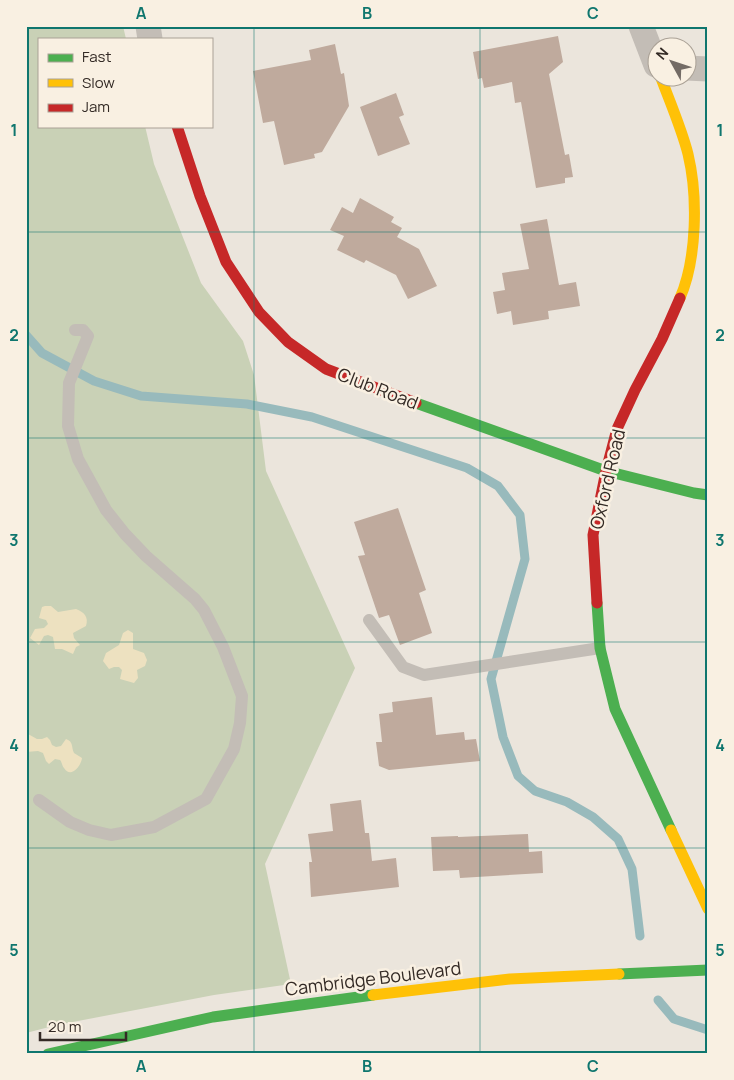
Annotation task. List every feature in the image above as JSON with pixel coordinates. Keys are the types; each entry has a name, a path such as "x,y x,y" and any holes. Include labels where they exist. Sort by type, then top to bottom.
{"street":[{"path":"641,26 646,39"},
{"name":"Oxford Road","path":"665,88 688,154 694,201 693,250 682,294 617,430 606,471 593,535 600,648 615,709 708,909"},
{"name":"Club Road","path":"178,128 200,196 226,262 259,312 288,342 326,369 606,471 708,495"},
{"name":"Cambridge Boulevard","path":"48,1054 213,1017 350,998 510,979 708,970"}],"lane":[{"path":"39,800 70,822 89,830 111,835 154,827 206,799 234,749 240,723 242,696 224,647 204,610 195,599 146,556 125,534 106,510 78,460 68,426 68,384 88,336 84,330 75,330"},
{"path":"369,620 403,667 424,675 600,648"}],"green space":[{"path":"26,26 123,26 126,38 38,38 38,128 145,128 154,164 201,283 243,341 254,375 266,471 355,668 265,864 291,984 214,995 57,1025 26,1033"}],"sand":[{"path":"51,606 58,612 76,609 85,615 87,620 86,626 73,633 74,638 80,645 76,647 73,654 62,649 55,649 53,637 48,635 44,636 39,645 30,638 35,629 44,628 48,624 46,620 39,618 42,607"},
{"path":"128,630 133,633 133,649 144,653 147,660 145,666 137,670 138,678 134,683 120,679 122,670 119,667 109,669 103,661 106,653 119,645 123,633"},
{"path":"28,734 37,739 47,737 52,745 56,747 61,746 66,739 69,740 74,753 82,758 80,764 73,772 70,772 63,767 60,760 55,759 49,764 43,753 38,751 26,752 26,735"}],"building":[{"path":"558,36 563,62 549,74 565,155 569,154 573,177 565,178 565,183 536,188 521,102 515,103 512,82 484,88 482,78 478,79 473,52"},
{"path":"335,44 341,74 344,73 349,106 322,152 314,154 315,158 284,165 274,121 263,123 253,71 311,60 309,50"},
{"path":"396,93 404,115 399,117 410,144 378,156 360,107"},
{"path":"360,198 394,217 391,222 402,228 397,237 419,249 437,286 408,299 396,275 366,260 364,263 337,250 344,236 330,230 342,207 353,213"},
{"path":"547,219 559,285 576,282 580,306 548,311 549,319 513,325 511,311 497,314 493,292 505,290 502,273 529,269 520,224"},
{"path":"398,508 426,590 419,593 432,633 400,645 389,615 379,618 358,556 365,555 354,522"},
{"path":"432,697 436,735 464,732 465,740 476,739 480,761 389,770 379,766 376,742 382,742 379,714 393,712 392,702"},
{"path":"361,800 365,833 369,833 372,861 396,858 399,887 311,897 309,862 312,862 308,834 333,831 330,804"},
{"path":"528,834 529,852 542,851 543,873 460,878 459,870 433,871 431,837"}],"waterway":[{"path":"26,335 42,353 94,381 141,396 247,404 312,417 467,468 498,486 520,515 525,559 491,679 503,737 518,776 535,791 567,802 593,817 618,839 632,869 640,936"},
{"path":"658,1000 674,1019 708,1030"}],"traffic: fast":[{"path":"416,403 606,471 708,495"},
{"path":"597,603 600,648 615,709 671,830"},
{"path":"619,974 708,970"},
{"path":"48,1054 213,1017 373,995"}],"traffic: slow":[{"path":"665,88 688,154 693,189 693,246 686,282 680,298"},
{"path":"671,830 708,909"},
{"path":"373,995 510,979 619,974"}],"traffic: jam":[{"path":"178,128 200,196 226,262 259,312 288,342 326,369 416,403"},
{"path":"597,603 593,535 617,429 662,339 680,298"}]}
